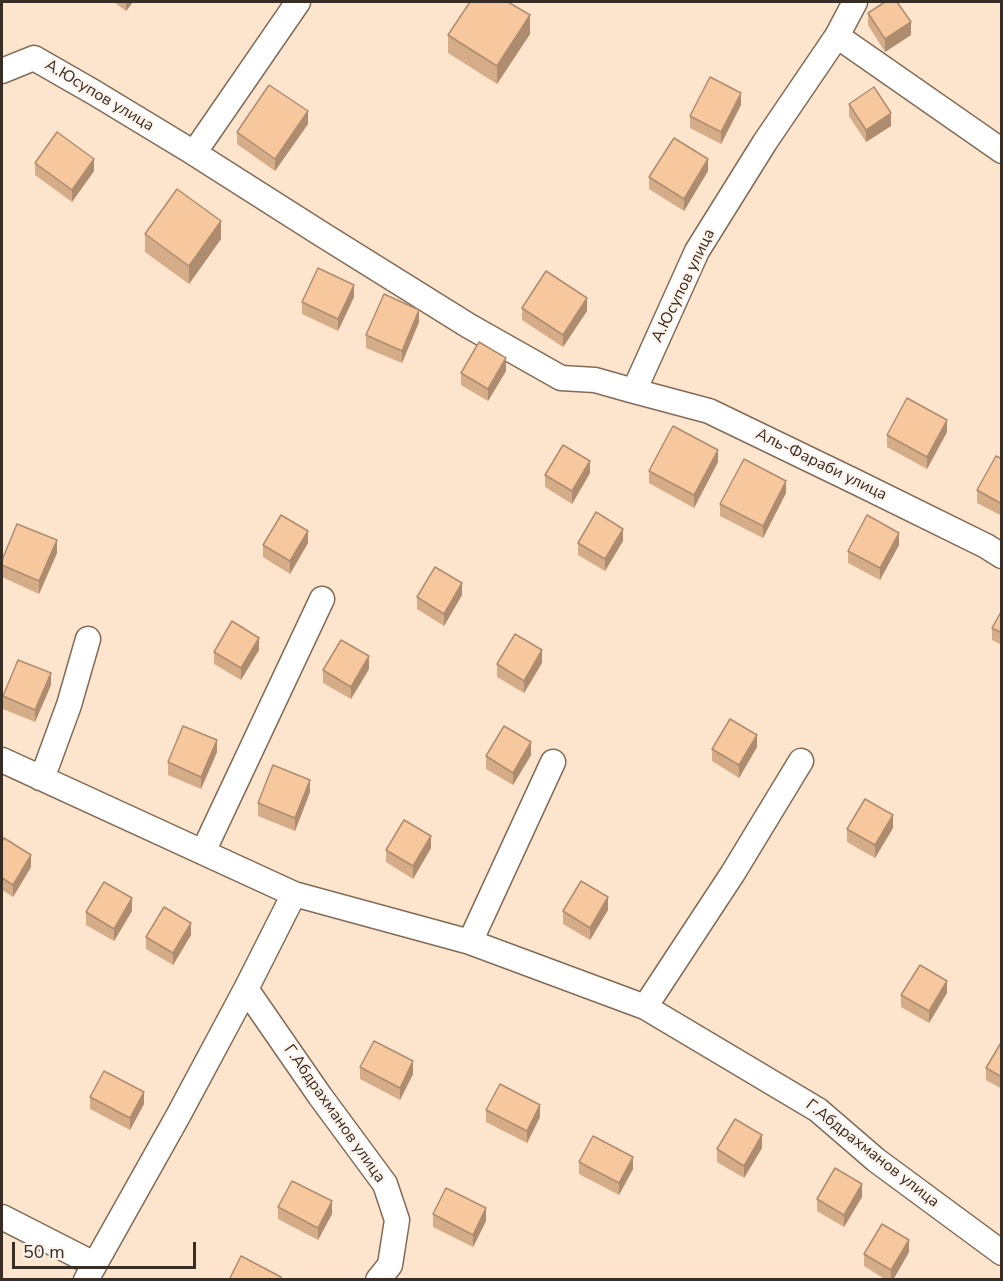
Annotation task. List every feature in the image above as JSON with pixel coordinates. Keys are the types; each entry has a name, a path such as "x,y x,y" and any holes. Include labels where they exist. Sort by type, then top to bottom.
{"street":[{"path":"194,153 298,2"},
{"name":"А.Юсупов улица","path":"2,71 34,58 194,153 470,326 561,378 595,380 634,391 697,251 765,142 837,36 855,2"},
{"path":"837,36 1002,151"},
{"name":"Аль-Фараби улица","path":"634,391 709,411 986,546 1002,556"},
{"path":"203,852 322,599"},
{"path":"40,778 69,705 88,639"},
{"name":"Г.Абдрахманов улица","path":"2,760 294,894 470,942 645,1007 818,1110 876,1160 1002,1253"},
{"path":"645,1007 733,873 801,761"},
{"path":"470,942 553,762"},
{"path":"2,1218 90,1272 178,1116 294,894"},
{"name":"Г.Абдрахманов улица","path":"246,989 320,1096 385,1184 397,1221 390,1265 378,1280"}],"building":[{"path":"470,2 508,2 530,15 497,66 448,35"},
{"path":"885,2 897,2 911,22 885,39 868,13"},
{"path":"710,77 741,93 721,132 690,116"},
{"path":"269,85 308,111 275,159 237,132"},
{"path":"874,87 891,113 866,130 849,104"},
{"path":"57,132 94,159 72,190 35,163"},
{"path":"674,138 708,159 684,199 649,177"},
{"path":"177,189 221,221 189,266 145,234"},
{"path":"318,268 354,285 338,319 302,302"},
{"path":"546,271 587,298 563,335 522,308"},
{"path":"384,294 419,310 402,351 366,335"},
{"path":"479,342 506,358 488,389 461,373"},
{"path":"907,398 947,420 927,457 887,435"},
{"path":"673,426 718,450 694,495 649,471"},
{"path":"563,445 590,461 572,491 545,475"},
{"path":"996,456 1002,459 1002,504 977,490"},
{"path":"744,459 786,481 763,526 720,504"},
{"path":"596,512 623,529 605,559 578,543"},
{"path":"281,515 308,531 290,561 263,545"},
{"path":"867,515 899,533 880,568 848,551"},
{"path":"17,524 57,540 39,581 2,565"},
{"path":"435,567 462,583 444,614 417,597"},
{"path":"1002,610 1002,633 992,628"},
{"path":"232,621 259,638 241,668 214,652"},
{"path":"515,634 542,650 524,681 497,664"},
{"path":"341,640 369,656 351,687 323,670"},
{"path":"18,660 51,673 35,710 3,696"},
{"path":"730,719 757,735 739,765 712,749"},
{"path":"183,726 217,740 201,777 168,762"},
{"path":"504,726 531,742 513,773 486,756"},
{"path":"273,765 310,780 295,818 258,803"},
{"path":"865,799 893,815 875,845 847,829"},
{"path":"404,820 431,836 413,866 386,850"},
{"path":"4,838 31,855 13,885 2,878"},
{"path":"581,881 608,897 590,928 563,911"},
{"path":"104,882 132,898 114,929 86,912"},
{"path":"164,907 191,923 173,953 146,937"},
{"path":"920,965 947,981 929,1011 901,995"},
{"path":"374,1041 413,1061 400,1088 360,1067"},
{"path":"1002,1041 1002,1077 986,1068"},
{"path":"104,1071 144,1092 130,1118 90,1097"},
{"path":"500,1084 540,1105 527,1131 486,1110"},
{"path":"735,1119 762,1135 744,1166 717,1149"},
{"path":"593,1136 633,1157 619,1183 579,1162"},
{"path":"835,1168 862,1184 844,1215 817,1199"},
{"path":"292,1181 332,1201 318,1228 278,1207"},
{"path":"446,1188 486,1208 473,1235 433,1214"},
{"path":"882,1224 909,1240 891,1270 864,1254"},
{"path":"241,1256 281,1277 279,1280 229,1280"}]}
